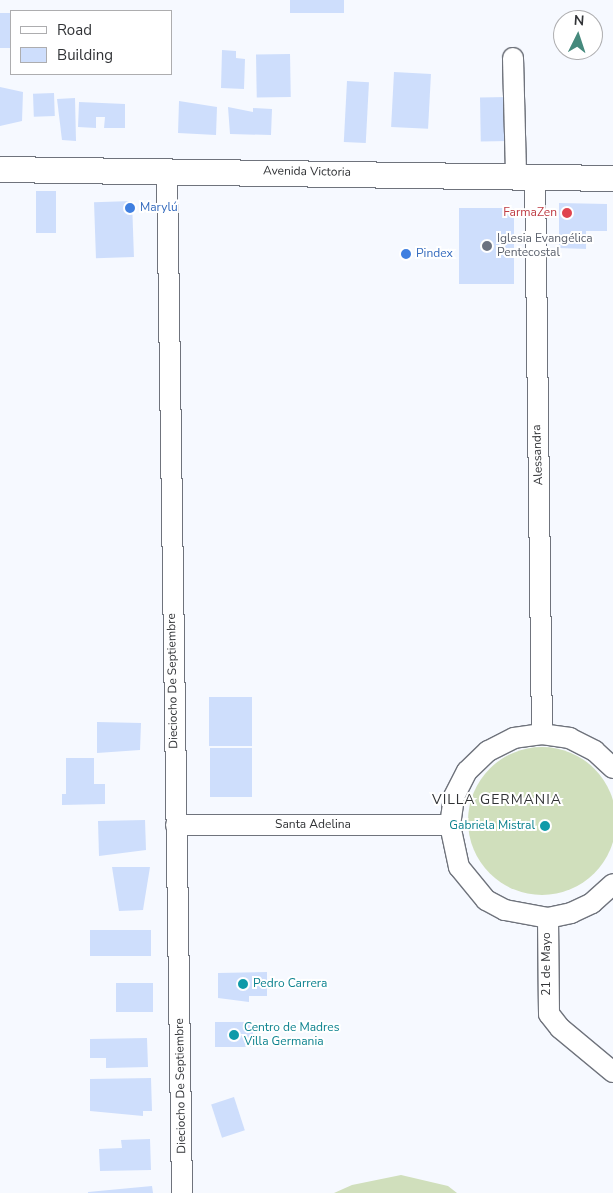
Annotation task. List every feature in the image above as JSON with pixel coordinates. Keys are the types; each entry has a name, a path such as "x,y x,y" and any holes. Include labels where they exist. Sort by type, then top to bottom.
{"street":[{"name":"Alessandra","path":"513,58 525,176 542,734"},
{"name":"Avenida Victoria","path":"0,169 613,178"},
{"name":"Dieciocho De Septiembre","path":"167,170 182,1193"},
{"path":"613,768 595,751 570,738 542,734 514,738 474,764 454,797 450,825 459,867 481,895 505,910 548,918 592,903 613,884"},
{"name":"Santa Adelina","path":"176,825 450,825"},
{"name":"21 de Mayo","path":"548,918 549,1014 560,1028 613,1072"}],"green space":[{"path":"542,747 557,748 570,752 595,768 611,793 614,803 614,839 611,849 595,874 570,890 557,894 542,895 527,894 514,890 489,874 473,849 469,836 468,821 469,806 473,793 489,768 514,752 527,748"},
{"path":"401,1175 448,1186 457,1193 334,1193 352,1185"}],"building":[{"path":"290,0 344,0 344,13 290,13"},
{"path":"0,13 10,13 10,48 0,48"},
{"path":"222,50 236,51 236,58 245,59 244,89 221,88"},
{"path":"290,54 291,97 257,98 256,55"},
{"path":"394,72 431,74 428,129 391,127"},
{"path":"347,81 369,82 366,143 344,142"},
{"path":"0,87 23,92 22,121 0,126"},
{"path":"54,93 55,116 34,117 33,94"},
{"path":"480,97 508,97 509,141 481,141"},
{"path":"75,98 76,141 62,140 57,99"},
{"path":"179,101 217,107 216,135 178,133"},
{"path":"79,102 125,104 125,128 104,128 105,117 96,117 96,128 78,127"},
{"path":"228,107 253,112 253,108 272,109 271,135 230,134"},
{"path":"36,191 56,191 56,233 36,233"},
{"path":"132,201 134,257 96,258 94,202"},
{"path":"559,203 607,204 607,231 586,231 586,249 559,248"},
{"name":"Iglesia Evangélica Pentecostal","path":"459,208 514,208 514,284 459,284"},
{"path":"209,697 252,697 252,746 209,746"},
{"path":"97,722 141,723 140,750 97,753"},
{"path":"210,748 252,748 252,797 210,797"},
{"path":"66,758 94,758 94,784 105,784 105,804 62,805 62,794 66,794"},
{"path":"145,820 146,850 99,856 98,821"},
{"path":"112,867 150,867 143,910 119,911"},
{"path":"90,930 151,930 151,956 90,956"},
{"name":"Pedro Carrera","path":"267,972 267,996 249,996 249,1002 218,998 218,973"},
{"path":"116,983 153,983 153,1012 116,1012"},
{"name":"Centro de Madres Villa Germania","path":"215,1022 253,1022 253,1047 215,1047"},
{"path":"147,1038 148,1067 106,1068 106,1058 90,1058 90,1039"},
{"path":"151,1078 152,1111 143,1111 143,1116 90,1111 90,1079"},
{"path":"234,1097 245,1130 222,1138 211,1104"},
{"path":"150,1139 151,1170 100,1171 99,1149 122,1148 121,1140"},
{"path":"152,1186 153,1193 88,1193 88,1192"}],"place":[{"name":"Marylú","path":"130,208"},
{"name":"FarmaZen","path":"567,213"},
{"name":"Iglesia Evangélica Pentecostal","path":"487,246"},
{"name":"Pindex","path":"406,254"},
{"name":"Gabriela Mistral","path":"545,826"},
{"name":"Pedro Carrera","path":"243,984"},
{"name":"Centro de Madres Villa Germania","path":"234,1035"}],"district":[{"name":"VILLA GERMANIA","path":"497,800"}]}
